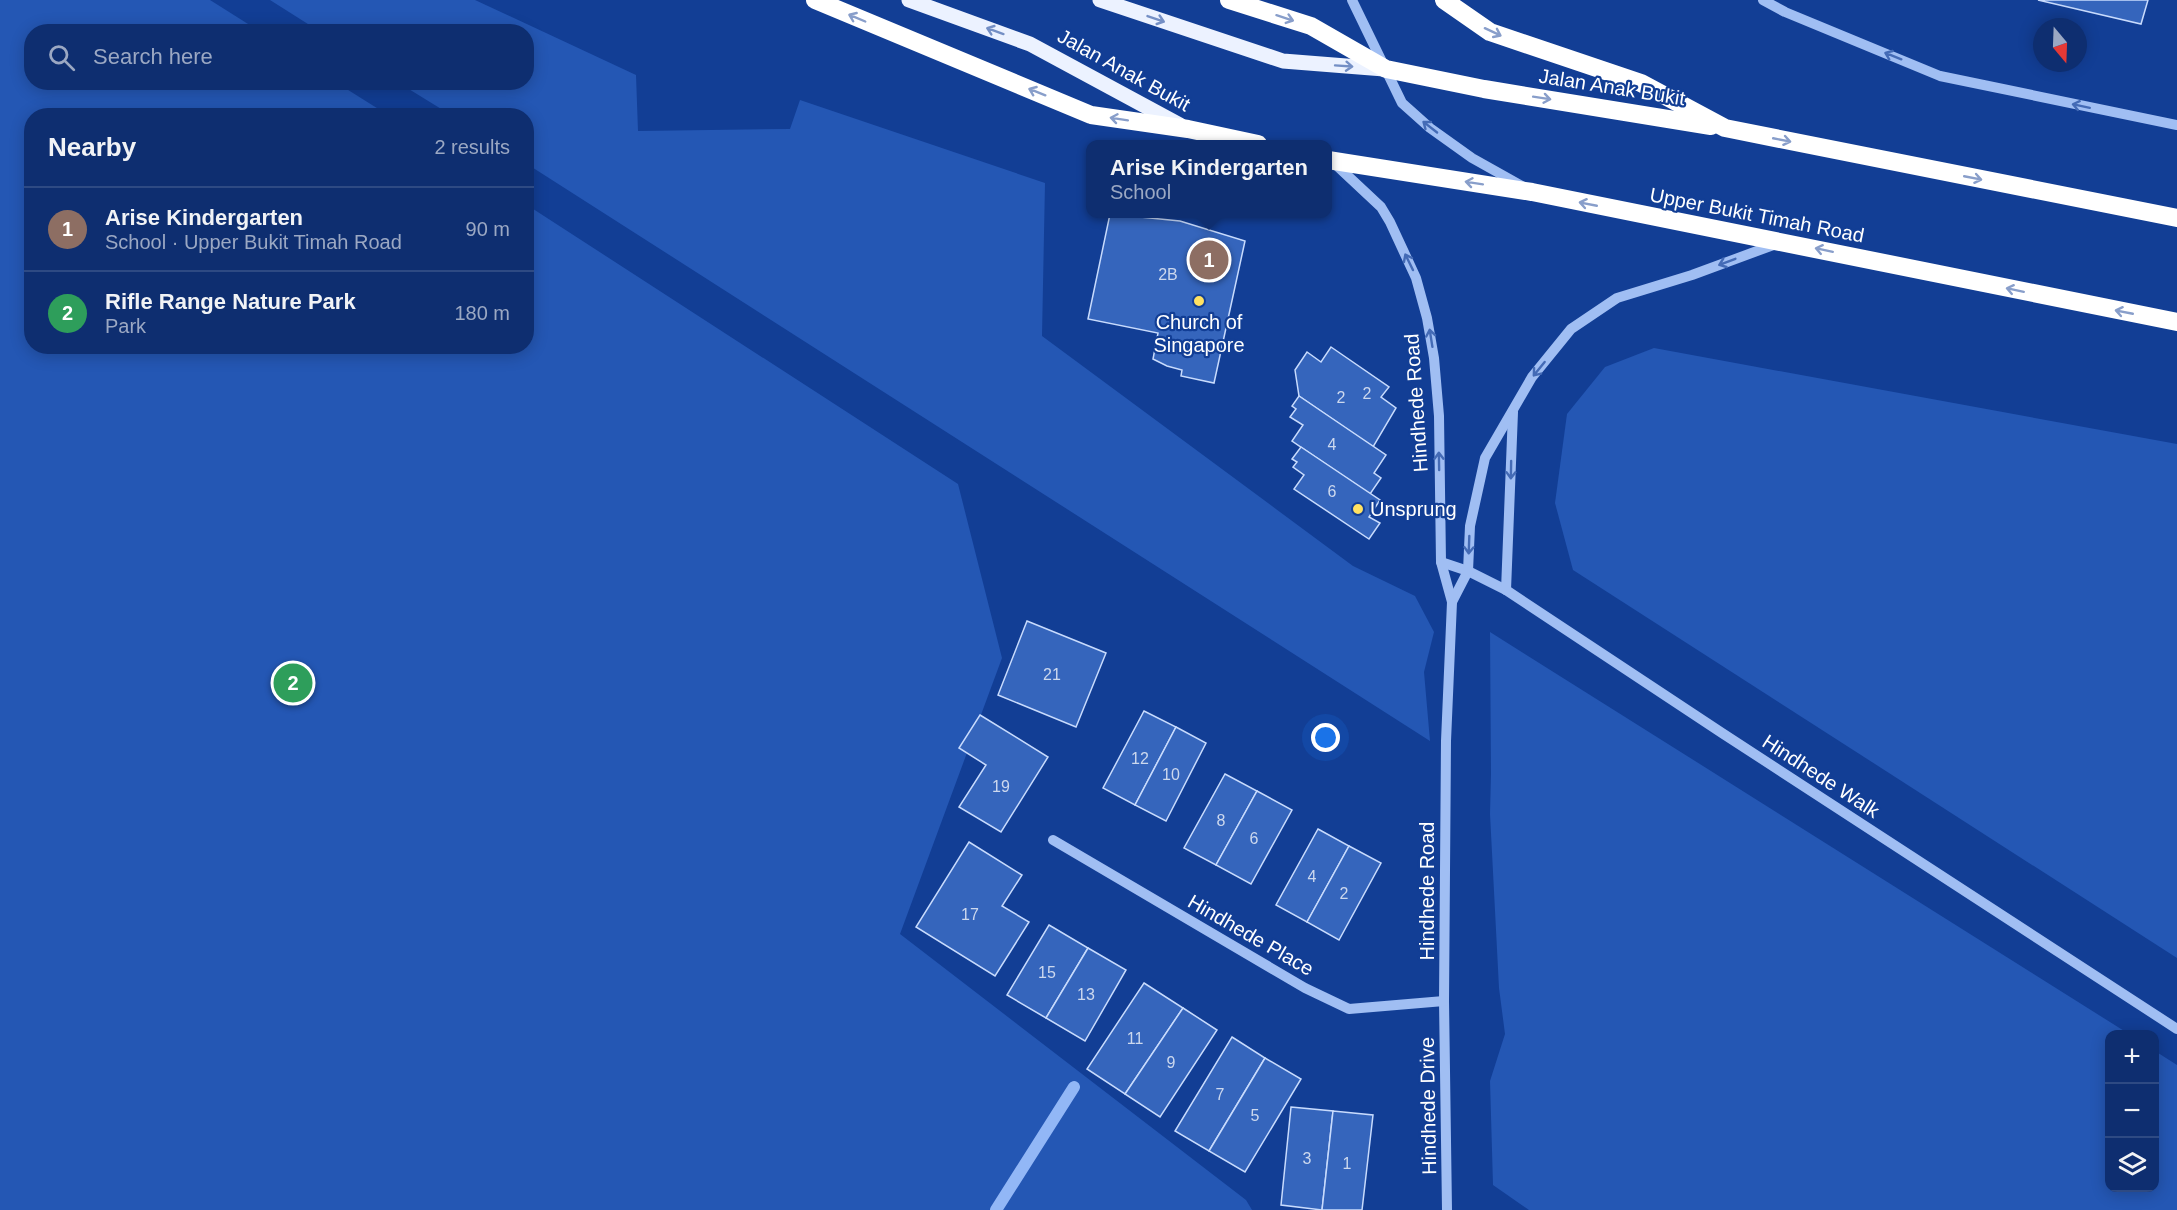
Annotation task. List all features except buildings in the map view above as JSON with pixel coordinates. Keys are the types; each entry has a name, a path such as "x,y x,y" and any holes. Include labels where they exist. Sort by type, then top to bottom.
{"highway":[{"name":"Jalan Anak Bukit","path":"815,0 1091,115 1188,129"},
{"name":"Jalan Anak Bukit","path":"1229,0 1311,26 1386,69 1484,89 1725,128"},
{"path":"1444,0 1490,32 1641,83 1725,128 2177,218"},
{"path":"1188,129 1239,140"},
{"name":"Upper Bukit Timah Road","path":"1332,160 1532,192 2177,322"}],"main road":[{"name":"Jalan Anak Bukit","path":"909,0 1030,44 1188,129"},
{"name":"Jalan Anak Bukit","path":"1100,0 1283,62 1386,69"}],"street":[{"path":"1352,0 1402,103 1423,122 1472,158 1532,192"},
{"path":"1763,0 1785,12 1940,75 2138,119 2177,125"},
{"name":"Hindhede Road","path":"1332,163 1381,207 1390,222 1416,278 1425,308 1434,358 1439,416 1441,562 1452,602 1446,741 1444,1001"},
{"name":"Hindhede Road","path":"1452,602 1468,571 1470,526 1485,458 1532,377 1571,329 1617,298 1692,275 1782,241"},
{"name":"Hindhede Road","path":"1506,590 1513,412"},
{"name":"Hindhede Walk","path":"1441,562 1468,571 1506,590 2177,1029"},
{"name":"Hindhede Place","path":"1053,840 1305,988 1349,1009 1444,1001"},
{"name":"Hindhede Drive","path":"1444,1001 1447,1210"}],"shaded area":[{"path":"0,0 210,0 248,24 24,24 24,90 348,90 377,108 24,108 24,354 534,354 534,210 958,484 1002,658 900,934 1246,1200 1252,1210 0,1210"},
{"path":"270,0 475,0 527,24 308,24"},
{"path":"534,27 636,75 638,131 790,129 800,100 1045,183 1042,336 1353,566 1415,596 1434,632 1424,672 1430,741 534,168 534,108 440,108 410,90 534,90"},
{"path":"1654,348 2177,444 2177,958 1573,570 1555,503 1567,414 1605,367"},
{"path":"1490,632 2123,1030 2105,1030 2105,1192 2159,1192 2159,1054 2177,1065 2177,1210 1529,1210 1493,1185 1490,1081 1505,1034 1499,988 1490,814"}],"waterway":[{"path":"996,1210 1074,1087"}],"place":[{"name":"Arise Kindergarten","path":"1209,260"},
{"name":"Church of Singapore","path":"1199,301"},
{"name":"Unsprung","path":"1358,509"},
{"name":"Rifle Range Nature Park","path":"293,683"}]}
